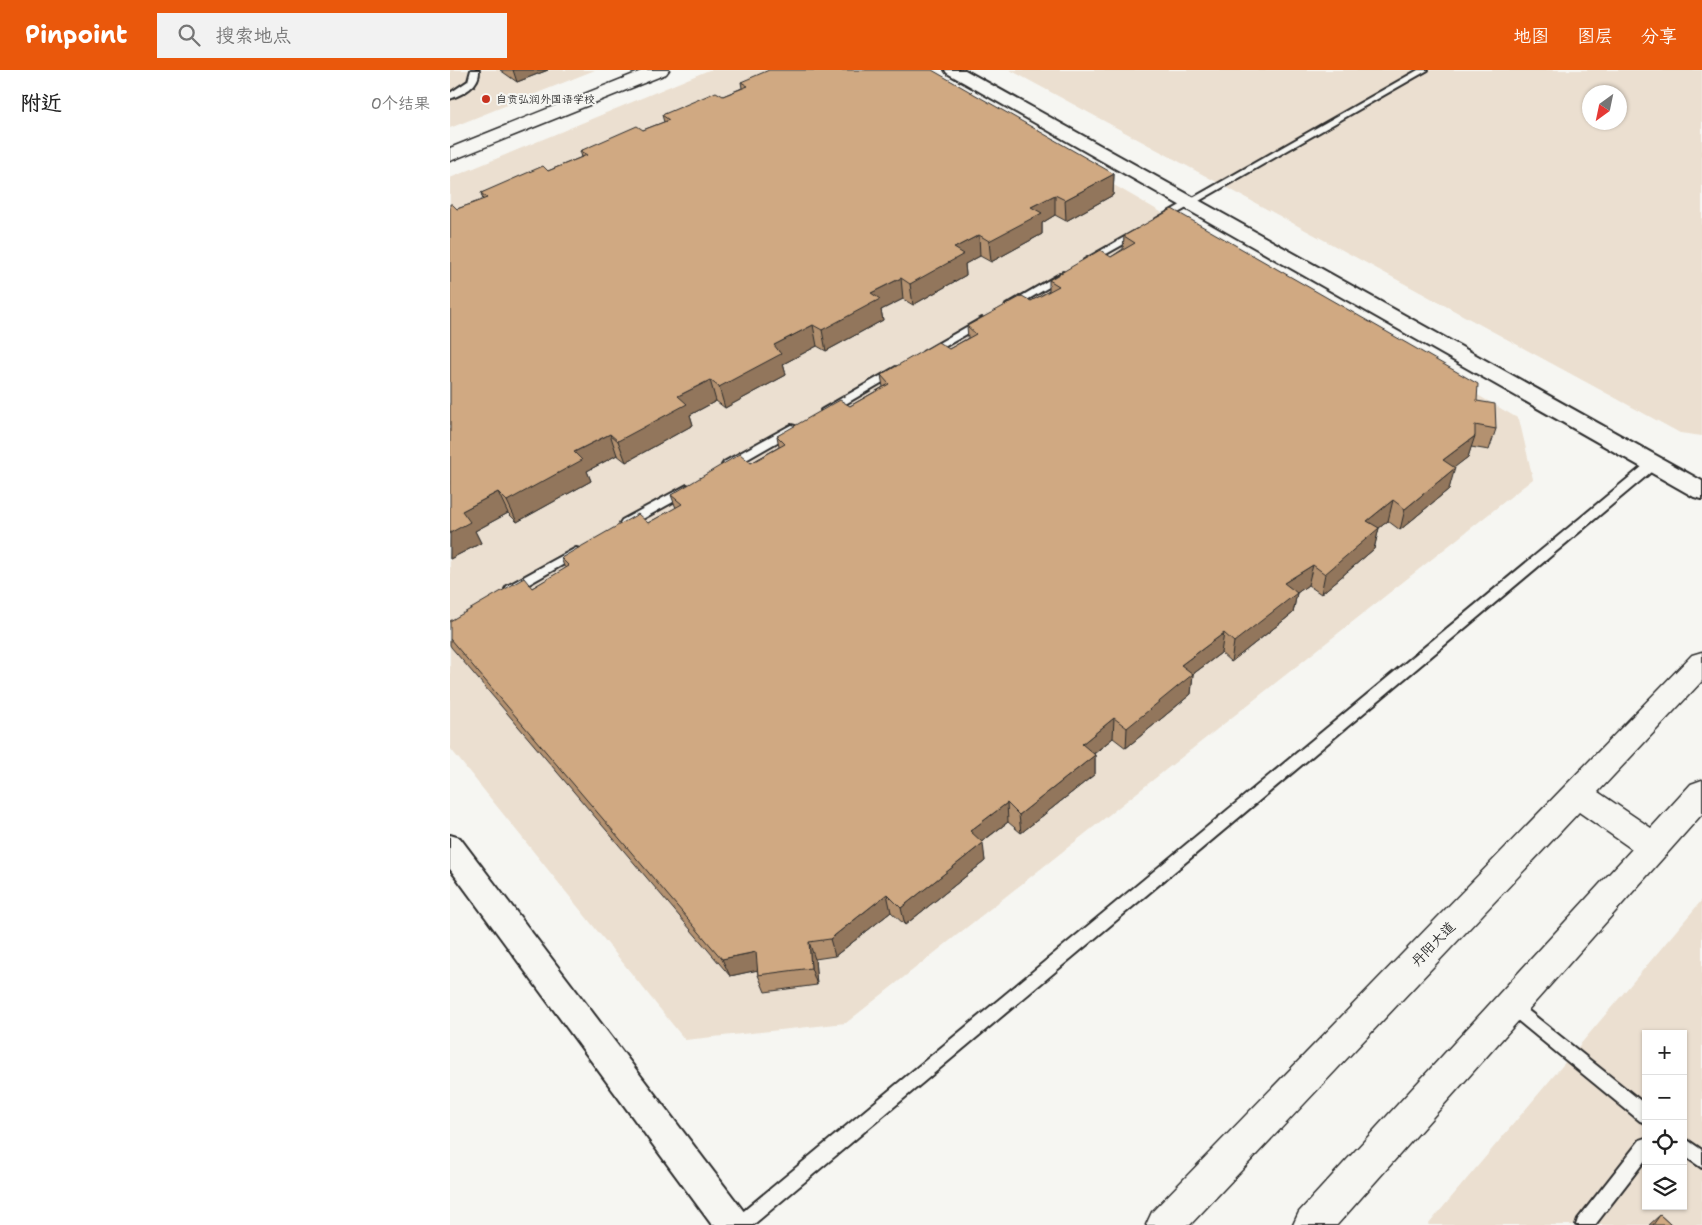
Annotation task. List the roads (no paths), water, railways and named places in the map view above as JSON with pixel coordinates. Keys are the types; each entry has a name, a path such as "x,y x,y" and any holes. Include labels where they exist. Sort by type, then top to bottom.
{"main road":[{"path":"450,155 660,70"},
{"name":"丹阳大道","path":"1165,1225 1702,663"},
{"path":"1312,1225 1702,792"},
{"path":"1577,794 1652,847"}],"street":[{"path":"953,70 1702,491"},
{"path":"450,847 733,1225"}],"lane":[{"path":"450,96 473,81 476,75 475,70"},
{"path":"820,413 1424,70"},
{"path":"717,472 803,423"},
{"path":"740,1225 1653,464"},
{"path":"614,530 700,482"},
{"path":"502,594 588,545"},
{"path":"1510,1005 1642,1112"},
{"path":"1687,1148 1702,1160"},
{"path":"1584,1225 1642,1151"}],"place":[{"name":"自贡弘润外国语学校","path":"486,99"}]}
